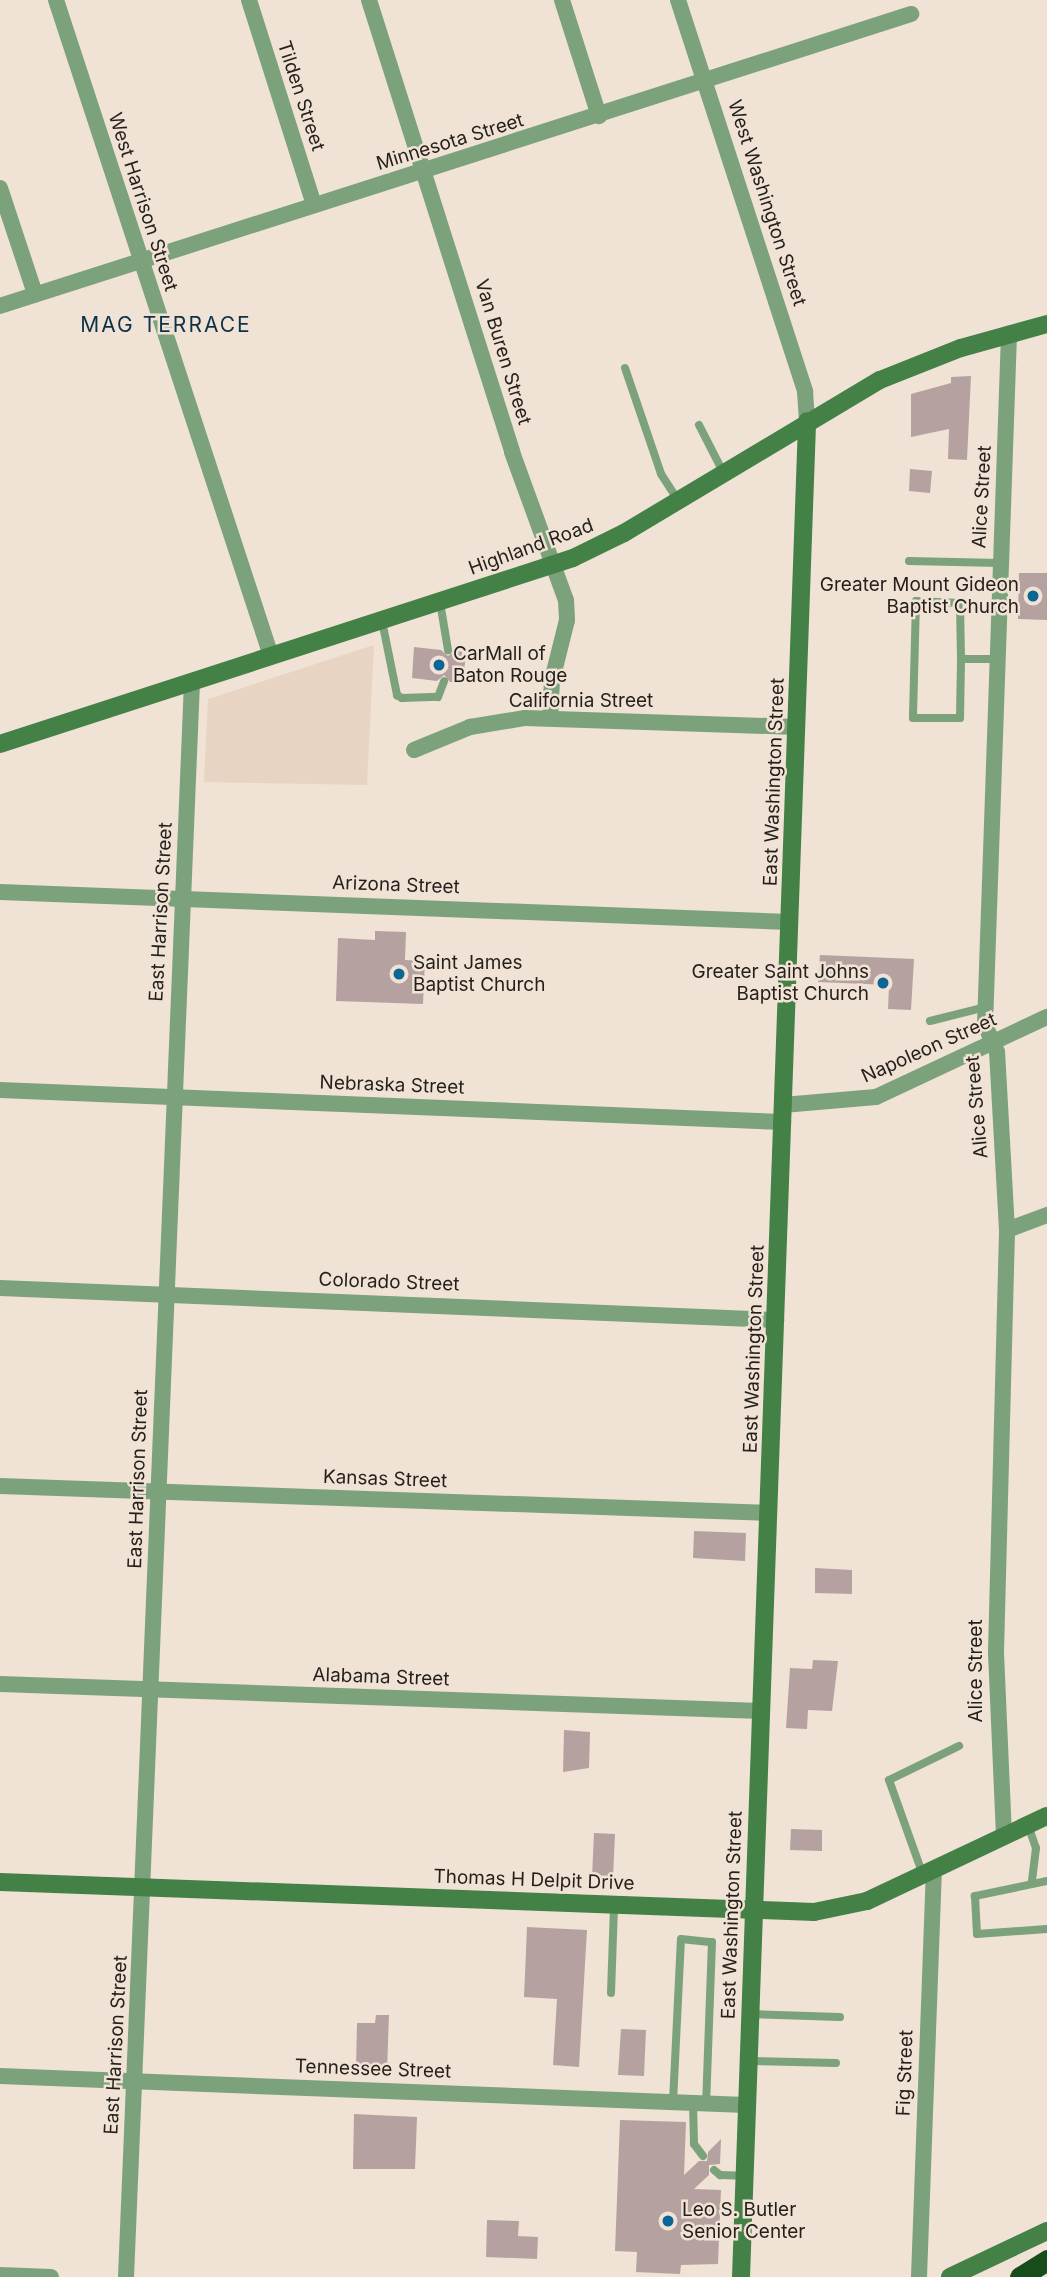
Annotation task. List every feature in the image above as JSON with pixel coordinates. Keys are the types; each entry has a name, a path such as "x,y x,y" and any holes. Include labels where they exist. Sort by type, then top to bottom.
{"highway":[{"path":"1020,2277 1047,2260"}],"street":[{"name":"West Harrison Street","path":"56,0 139,263 271,656"},
{"name":"Tilden Street","path":"249,0 314,205"},
{"name":"Van Buren Street","path":"369,0 512,452 568,609 552,680 550,718"},
{"path":"562,0 599,116"},
{"name":"West Washington Street","path":"678,0 805,392 807,421"},
{"name":"Minnesota Street","path":"0,306 425,172 911,14"},
{"path":"0,188 35,294"},
{"name":"Highland Road","path":"0,744 591,551 807,421 907,368 1009,333 1047,324"},
{"name":"Alice Street","path":"1004,1836 996,1652 1007,1230 993,1042 985,1025 1009,333"},
{"name":"East Washington Street","path":"741,2277 745,2105 769,1513 807,421"},
{"name":"East Harrison Street","path":"126,2277 145,1887 173,1097 192,681"},
{"name":"California Street","path":"414,750 470,727 550,718 796,727"},
{"name":"Arizona Street","path":"0,892 789,922"},
{"name":"Napoleon Street","path":"783,1113 876,1097 1047,1017"},
{"name":"Nebraska Street","path":"0,1090 783,1113"},
{"path":"1007,1230 1047,1215"},
{"name":"Colorado Street","path":"0,1288 776,1320"},
{"name":"Kansas Street","path":"0,1486 769,1513"},
{"name":"Alabama Street","path":"0,1684 761,1711"},
{"name":"Thomas H Delpit Drive","path":"0,1882 835,1910 929,1873 1047,1816"},
{"name":"Fig Street","path":"919,2277 929,1873"},
{"name":"Tennessee Street","path":"0,2076 745,2105"},
{"path":"950,2277 1047,2231"},
{"path":"0,2275 51,2277"}],"lane":[{"path":"625,368 661,474 678,500"},
{"path":"699,425 723,472"},
{"path":"909,561 1000,563"},
{"path":"916,601 960,603 961,659 960,718 913,718 916,601"},
{"path":"440,602 448,650"},
{"path":"382,621 397,695 402,698 438,697 444,681"},
{"path":"961,659 997,659"},
{"path":"930,1021 986,1007"},
{"path":"929,1873 889,1780 959,1746"},
{"path":"1028,1825 1036,1848 1032,1882"},
{"path":"1047,1881 975,1896 977,1934 1047,1929"},
{"path":"611,1993 614,1904"},
{"path":"673,2102 681,1939 712,1941 700,2103 694,2144 703,2156"},
{"path":"749,2014 840,2017"},
{"path":"747,2061 836,2063"},
{"path":"714,2170 720,2175 743,2176"}],"shaded area":[{"path":"374,645 367,785 204,782 208,699"}],"building":[{"path":"971,376 967,460 948,459 949,429 911,437 911,394 951,383 951,377"},
{"path":"910,469 932,471 930,493 909,491"},
{"name":"Greater Mount Gideon Baptist Church","path":"1019,573 1047,573 1047,620 1018,619"},
{"name":"CarMall of Baton Rouge","path":"414,647 441,650 448,656 454,651 466,652 463,683 450,682 444,675 437,681 412,678"},
{"name":"Saint James Baptist Church","path":"375,931 406,932 405,960 425,961 423,1004 336,1001 338,938 375,940"},
{"name":"Greater Saint Johns Baptist Church","path":"820,955 914,959 911,1010 888,1009 889,985 818,982"},
{"path":"694,1531 746,1533 745,1561 693,1558"},
{"path":"815,1568 852,1570 852,1594 815,1593"},
{"path":"813,1660 838,1661 832,1711 808,1710 807,1729 786,1728 790,1668 812,1669"},
{"path":"564,1730 590,1732 589,1768 563,1772"},
{"path":"791,1829 822,1830 822,1851 790,1850"},
{"path":"594,1833 615,1834 613,1877 592,1877"},
{"path":"527,1927 587,1930 579,2067 553,2065 557,1999 524,1997"},
{"path":"376,2015 389,2015 387,2071 356,2069 357,2023 375,2023"},
{"path":"621,2029 646,2030 644,2076 618,2075"},
{"path":"354,2114 417,2117 415,2169 353,2169"},
{"name":"Leo S. Butler Senior Center","path":"620,2120 686,2122 684,2175 699,2161 707,2161 708,2152 721,2139 720,2164 709,2165 709,2175 694,2189 721,2190 718,2264 681,2265 680,2274 636,2272 637,2252 615,2251"},
{"path":"487,2220 519,2221 518,2236 538,2237 537,2259 486,2257"}],"place":[{"name":"Greater Mount Gideon Baptist Church","path":"1033,596"},
{"name":"CarMall of Baton Rouge","path":"439,665"},
{"name":"Saint James Baptist Church","path":"399,974"},
{"name":"Greater Saint Johns Baptist Church","path":"883,983"},
{"name":"Leo S. Butler Senior Center","path":"668,2221"}],"district":[{"name":"MAG TERRACE","path":"166,325"}]}
